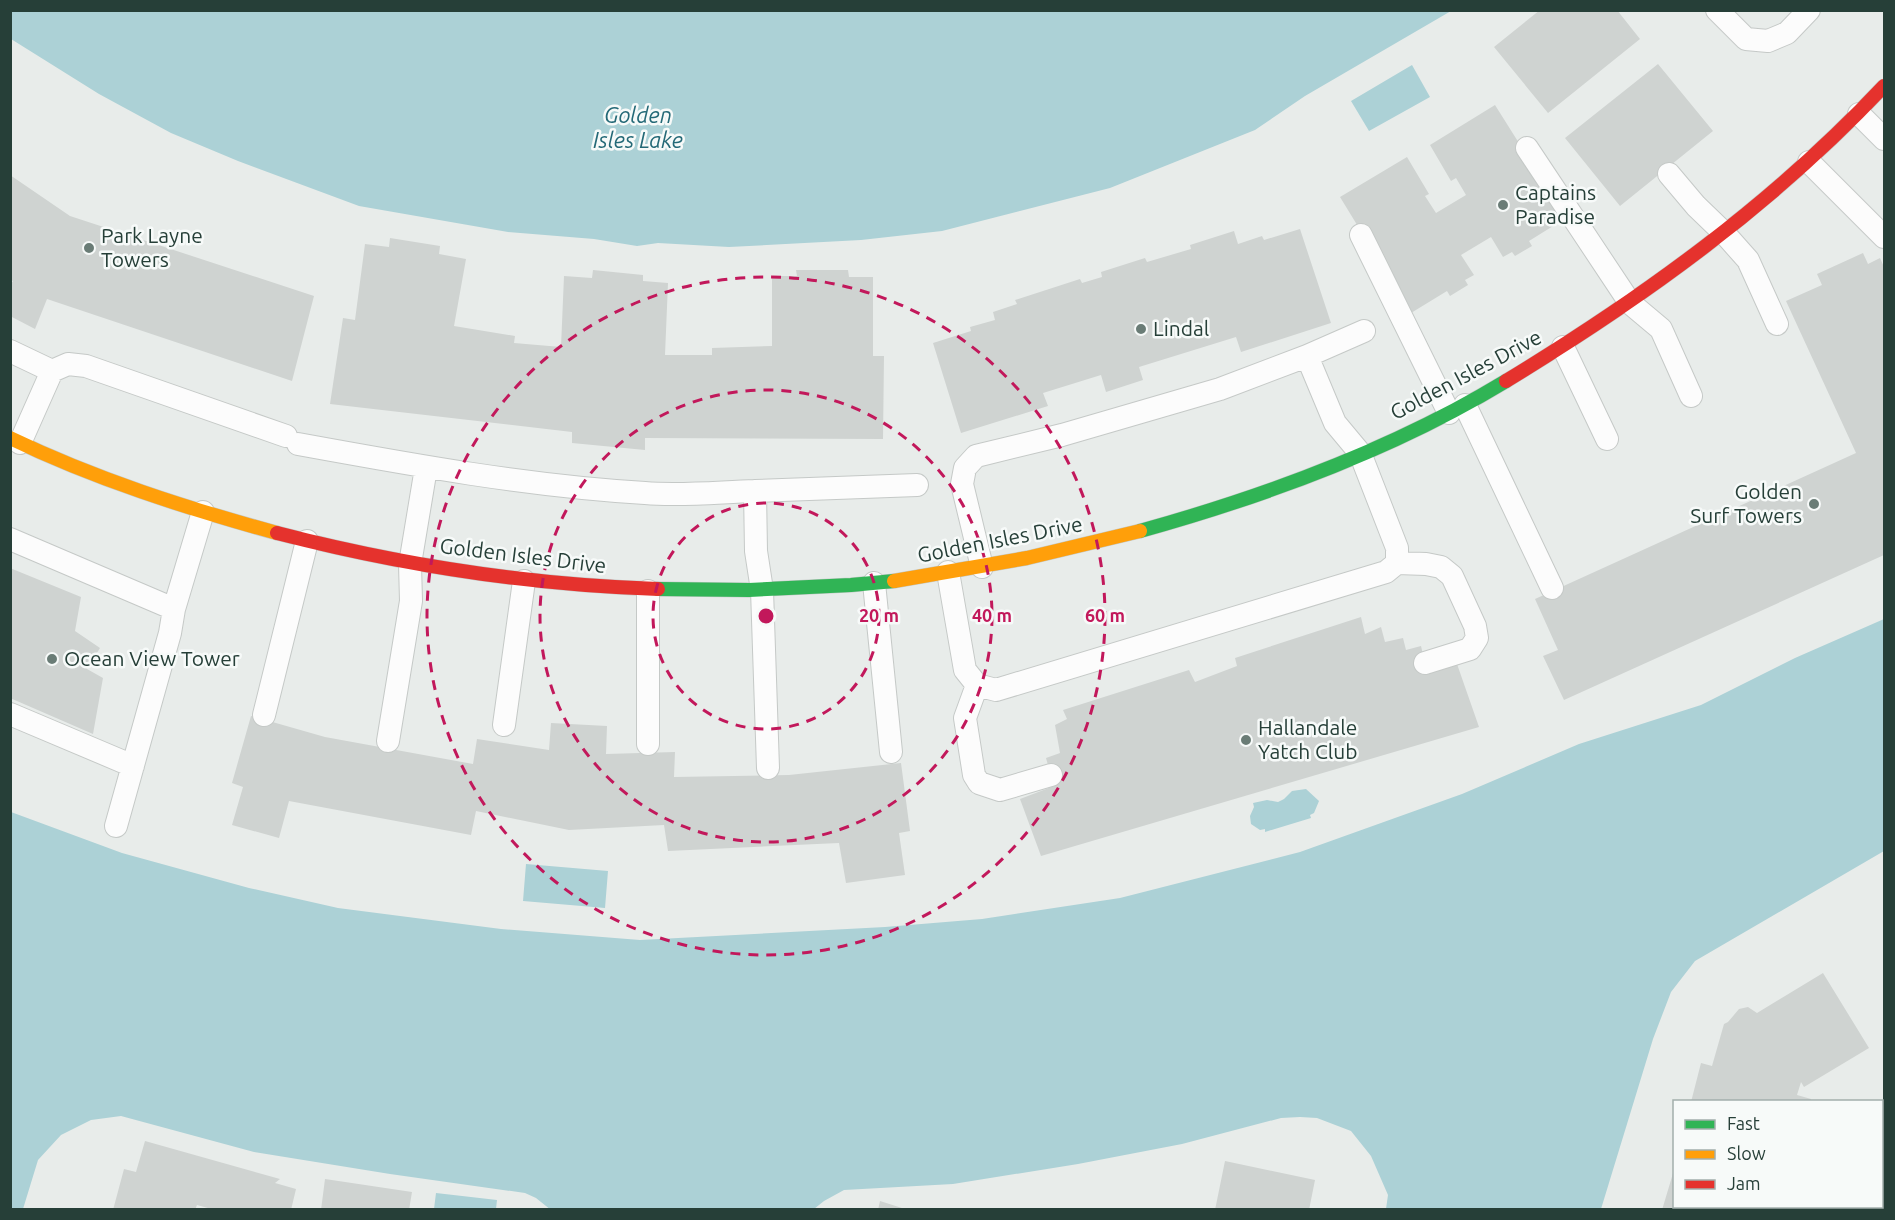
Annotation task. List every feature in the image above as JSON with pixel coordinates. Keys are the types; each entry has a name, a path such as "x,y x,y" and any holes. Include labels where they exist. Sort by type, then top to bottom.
{"street":[{"name":"Golden Isles Drive","path":"15,440 109,479 203,513 308,541 411,564 524,581 648,591 762,590 874,583 982,567 1077,548 1186,519 1291,482 1457,409 1563,347 1630,303 1724,233 1809,162 1859,114 1884,86"}],"lane":[{"path":"1717,10 1746,39 1767,41 1787,33 1809,10"},
{"path":"1859,114 1884,140"},
{"path":"1527,147 1630,303 1661,329 1691,396"},
{"path":"1809,162 1884,237"},
{"path":"1669,174 1748,260 1777,324"},
{"path":"1361,235 1552,588"},
{"path":"982,567 962,484 965,468 976,456 1062,435 1220,389 1307,356 1364,331"},
{"path":"1563,347 1606,439"},
{"path":"10,351 52,371"},
{"path":"1307,356 1335,423 1360,453 1397,548 1397,563"},
{"path":"15,440 52,371 68,364 86,366 292,440 426,468 536,484 648,494 917,485"},
{"path":"388,741 411,601 411,564 426,468"},
{"path":"755,491 756,551 762,590 768,768"},
{"path":"116,826 170,633 174,609 203,513"},
{"path":"10,539 174,609"},
{"path":"264,715 308,541"},
{"path":"948,572 965,670 977,685 996,690 1386,572 1397,563 1441,567 1452,576 1475,626 1477,638 1470,649 1425,663"},
{"path":"504,725 524,581"},
{"path":"874,583 891,752"},
{"path":"648,591 648,744"},
{"path":"977,685 965,718 974,775 979,783 999,790 1051,775"},
{"path":"10,714 133,766"}],"water":[{"name":"Golden Isles Lake","path":"10,11 1451,11 1305,96 1255,130 1110,188 942,231 861,240 729,247 658,243 637,246 594,239 508,232 359,206 238,161 171,133 99,94 11,39"},
{"path":"1412,65 1430,97 1369,131 1351,101"},
{"path":"1884,619 1884,851 1695,961 1671,992 1653,1039 1601,1209 1386,1209 1388,1195 1371,1156 1351,1131 1317,1118 1281,1118 1182,1144 1078,1164 953,1184 844,1190 814,1209 551,1210 536,1198 525,1193 254,1152 121,1116 91,1120 61,1135 38,1160 23,1209 11,1209 11,812 122,853 249,888 338,908 501,929 640,940 885,927 982,919 1120,898 1300,852 1462,794 1579,744 1701,705 1795,658"},
{"path":"1306,789 1319,801 1314,813 1310,815 1311,818 1265,832 1265,829 1260,830 1251,824 1253,803 1267,800 1278,802 1292,791"},
{"path":"526,864 608,871 605,908 523,901"},
{"path":"436,1193 497,1200 496,1209 434,1209"}],"building":[{"path":"1540,10 1617,10 1640,39 1548,113 1494,47"},
{"path":"1658,64 1713,131 1620,206 1565,138"},
{"name":"Captains Paradise","path":"1495,105 1566,218 1529,241 1532,246 1515,256 1512,252 1503,257 1491,237 1461,255 1474,275 1465,280 1468,285 1450,296 1447,291 1411,313 1340,197 1407,157 1429,194 1425,196 1436,213 1466,195 1456,178 1451,181 1430,145"},
{"name":"Park Layne Towers","path":"10,175 70,216 314,296 292,381 47,299 35,329 10,316 10,285 13,281 10,280"},
{"name":"Lindal","path":"1300,229 1331,323 1241,352 1236,337 1139,367 1143,380 1106,392 1101,375 1043,393 1048,406 961,433 933,343 971,331 970,327 995,320 993,312 1017,304 1015,300 1080,279 1082,283 1102,277 1101,272 1145,258 1147,262 1191,249 1190,245 1234,231 1238,244 1262,236 1264,240"},
{"path":"390,238 440,246 439,254 466,259 454,326 515,336 514,343 561,347 564,276 592,278 593,270 643,275 643,281 668,283 665,355 712,355 712,348 772,346 772,276 797,276 796,270 848,270 849,277 873,277 873,356 884,356 883,439 645,438 645,450 572,443 572,432 330,404 343,318 355,320 365,244 389,247"},
{"name":"Golden Surf Towers","path":"1863,253 1868,264 1880,258 1884,267 1884,555 1564,700 1543,656 1558,650 1535,599 1856,453 1786,301 1822,285 1817,274"},
{"name":"Ocean View Tower","path":"10,568 81,597 75,631 100,648 87,669 103,678 93,734 10,698"},
{"name":"Hallandale Yatch Club","path":"1361,617 1365,634 1381,627 1385,642 1403,638 1406,650 1421,646 1427,672 1457,664 1479,727 1041,856 1020,799 1054,786 1046,758 1060,753 1055,725 1067,719 1063,710 1189,670 1195,682 1237,666 1235,658"},
{"path":"251,716 325,737 473,764 477,739 549,750 551,723 607,726 606,754 675,752 674,777 789,775 901,763 910,831 899,833 905,875 846,883 839,843 668,851 664,825 569,830 476,811 471,835 289,801 279,838 232,825 243,787 232,783"},
{"path":"1823,973 1869,1048 1804,1087 1801,1082 1797,1095 1811,1100 1692,1100 1701,1063 1712,1066 1724,1024 1739,1009 1748,1007 1757,1013"},
{"path":"145,1141 280,1179 275,1183 296,1189 291,1210 215,1210 197,1205 195,1210 113,1210 124,1169 136,1172"},
{"path":"1225,1161 1315,1180 1309,1210 1215,1210"},
{"path":"1673,1173 1673,1208 1806,1208 1806,1210 1662,1210"},
{"path":"325,1179 412,1192 409,1210 321,1210"},
{"path":"880,1201 905,1209 905,1210 878,1210"}],"traffic: fast":[{"path":"1140,531 1235,502 1328,468 1419,428 1506,381"},
{"path":"658,589 749,590 894,581"}],"traffic: slow":[{"path":"10,438 75,467 141,492 277,533"},
{"path":"894,581 1027,558 1140,531"}],"traffic: jam":[{"path":"1506,381 1608,316 1705,246 1798,170 1884,86"},
{"path":"277,533 418,564 514,578 658,589"}],"place":[{"name":"Captains Paradise","path":"1503,205"},
{"name":"Park Layne Towers","path":"89,248"},
{"name":"Lindal","path":"1141,329"},
{"name":"Golden Surf Towers","path":"1814,504"},
{"name":"Ocean View Tower","path":"52,659"},
{"name":"Hallandale Yatch Club","path":"1246,740"}]}
